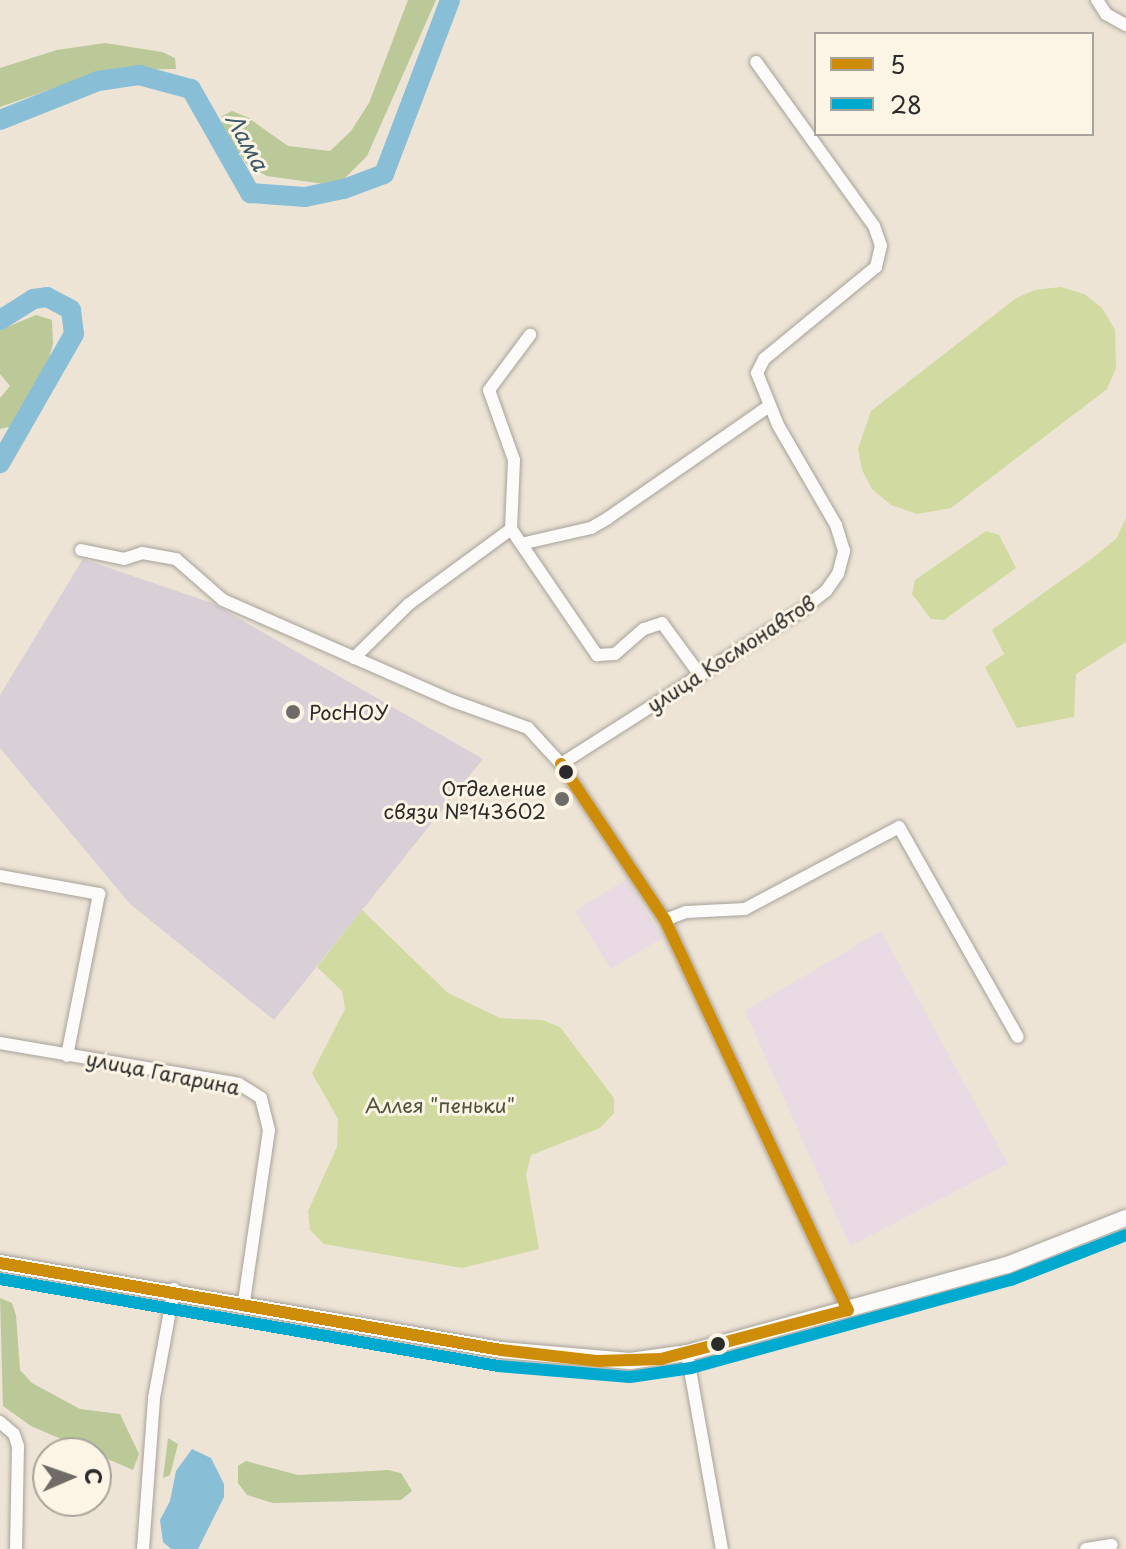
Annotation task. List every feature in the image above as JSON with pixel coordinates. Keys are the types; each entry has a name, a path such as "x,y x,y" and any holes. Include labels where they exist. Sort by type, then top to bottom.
{"main road":[{"path":"0,1263 174,1289 550,1357 630,1361 687,1353 1007,1265 1126,1218"}],"street":[{"path":"1097,0 1106,14 1126,25"},
{"name":"улица Космонавтов","path":"561,764 799,612 838,574 844,551 836,525 758,385 764,359 876,267 881,246 874,226 756,62"},
{"path":"530,335 489,390 514,460 511,529 525,543 597,655 615,654 644,629 662,623 700,675"},
{"path":"525,543 591,528 769,406"},
{"path":"354,658 409,604 511,529"},
{"path":"81,550 124,559 142,553 176,559 223,600 354,658 528,728 561,764 665,920 848,1310"},
{"path":"665,920 686,912 745,909 899,827 1018,1037"},
{"path":"0,876 99,894 67,1056"},
{"name":"улица Гагарина","path":"0,1043 239,1084 261,1098 269,1130 244,1302"},
{"path":"143,1549 154,1398 174,1289"},
{"path":"687,1353 722,1549"},
{"path":"0,1422 14,1434 18,1446 16,1549"},
{"path":"1086,1549 1112,1545"}],"shaded area":[{"path":"83,559 212,603 483,759 274,1020 130,904 0,748 0,695"},
{"path":"627,879 662,938 611,969 575,911"},
{"path":"881,931 1008,1164 850,1246 745,1011"}],"green space":[{"path":"408,0 436,0 367,156 343,180 324,184 267,176 248,166 222,130 222,116 232,111 247,117 288,146 330,151 351,131 369,103"},
{"path":"105,43 162,52 175,58 176,69 106,70 0,107 0,68 57,50"},
{"path":"1061,287 1084,294 1102,308 1115,330 1116,368 1107,389 951,508 917,514 891,505 872,489 862,470 858,449 871,411 1015,299 1034,290"},
{"path":"36,315 52,320 53,344 44,376 13,426 0,429 0,398 10,386 0,374 0,330"},
{"path":"1126,518 1126,642 1076,674 1074,717 1017,728 985,667 1004,654 992,630 1116,539"},
{"path":"986,531 999,535 1016,568 944,620 931,619 912,594 915,580"},
{"name":"Аллея \"пеньки\"","path":"362,910 448,993 500,1018 542,1020 560,1027 614,1098 614,1113 600,1128 531,1155 526,1175 539,1249 462,1268 324,1244 310,1230 308,1211 337,1147 338,1119 312,1073 345,1009 342,991 317,967"},
{"path":"0,1298 12,1303 16,1315 20,1370 32,1383 80,1409 120,1414 139,1454 133,1470 112,1461 112,1437 56,1437 31,1426 3,1406"},
{"path":"168,1438 178,1444 170,1475 163,1478"},
{"path":"246,1461 298,1475 388,1470 401,1473 412,1491 401,1500 273,1503 247,1495 238,1483 238,1466"}],"water":[{"path":"192,1449 211,1458 224,1484 224,1497 198,1549 171,1549 163,1542 160,1520 170,1501 176,1471"}],"waterway":[{"name":"Лама","path":"0,120 98,81 139,75 191,89 250,193 305,197 344,189 384,174 450,0"},
{"name":"Лама","path":"0,320 33,299 47,297 71,310 74,334 0,463"}],"transit line":[{"name":"5","path":"561,764 665,920 848,1310"},
{"name":"28","path":"0,1279 498,1366 630,1377 691,1368 1011,1280 1126,1235"},
{"name":"5","path":"0,1263 501,1350 598,1361 661,1359 848,1310"}],"place":[{"name":"РосНОУ","path":"293,712"},
{"name":"Отделение связи №143602","path":"562,799"}]}
